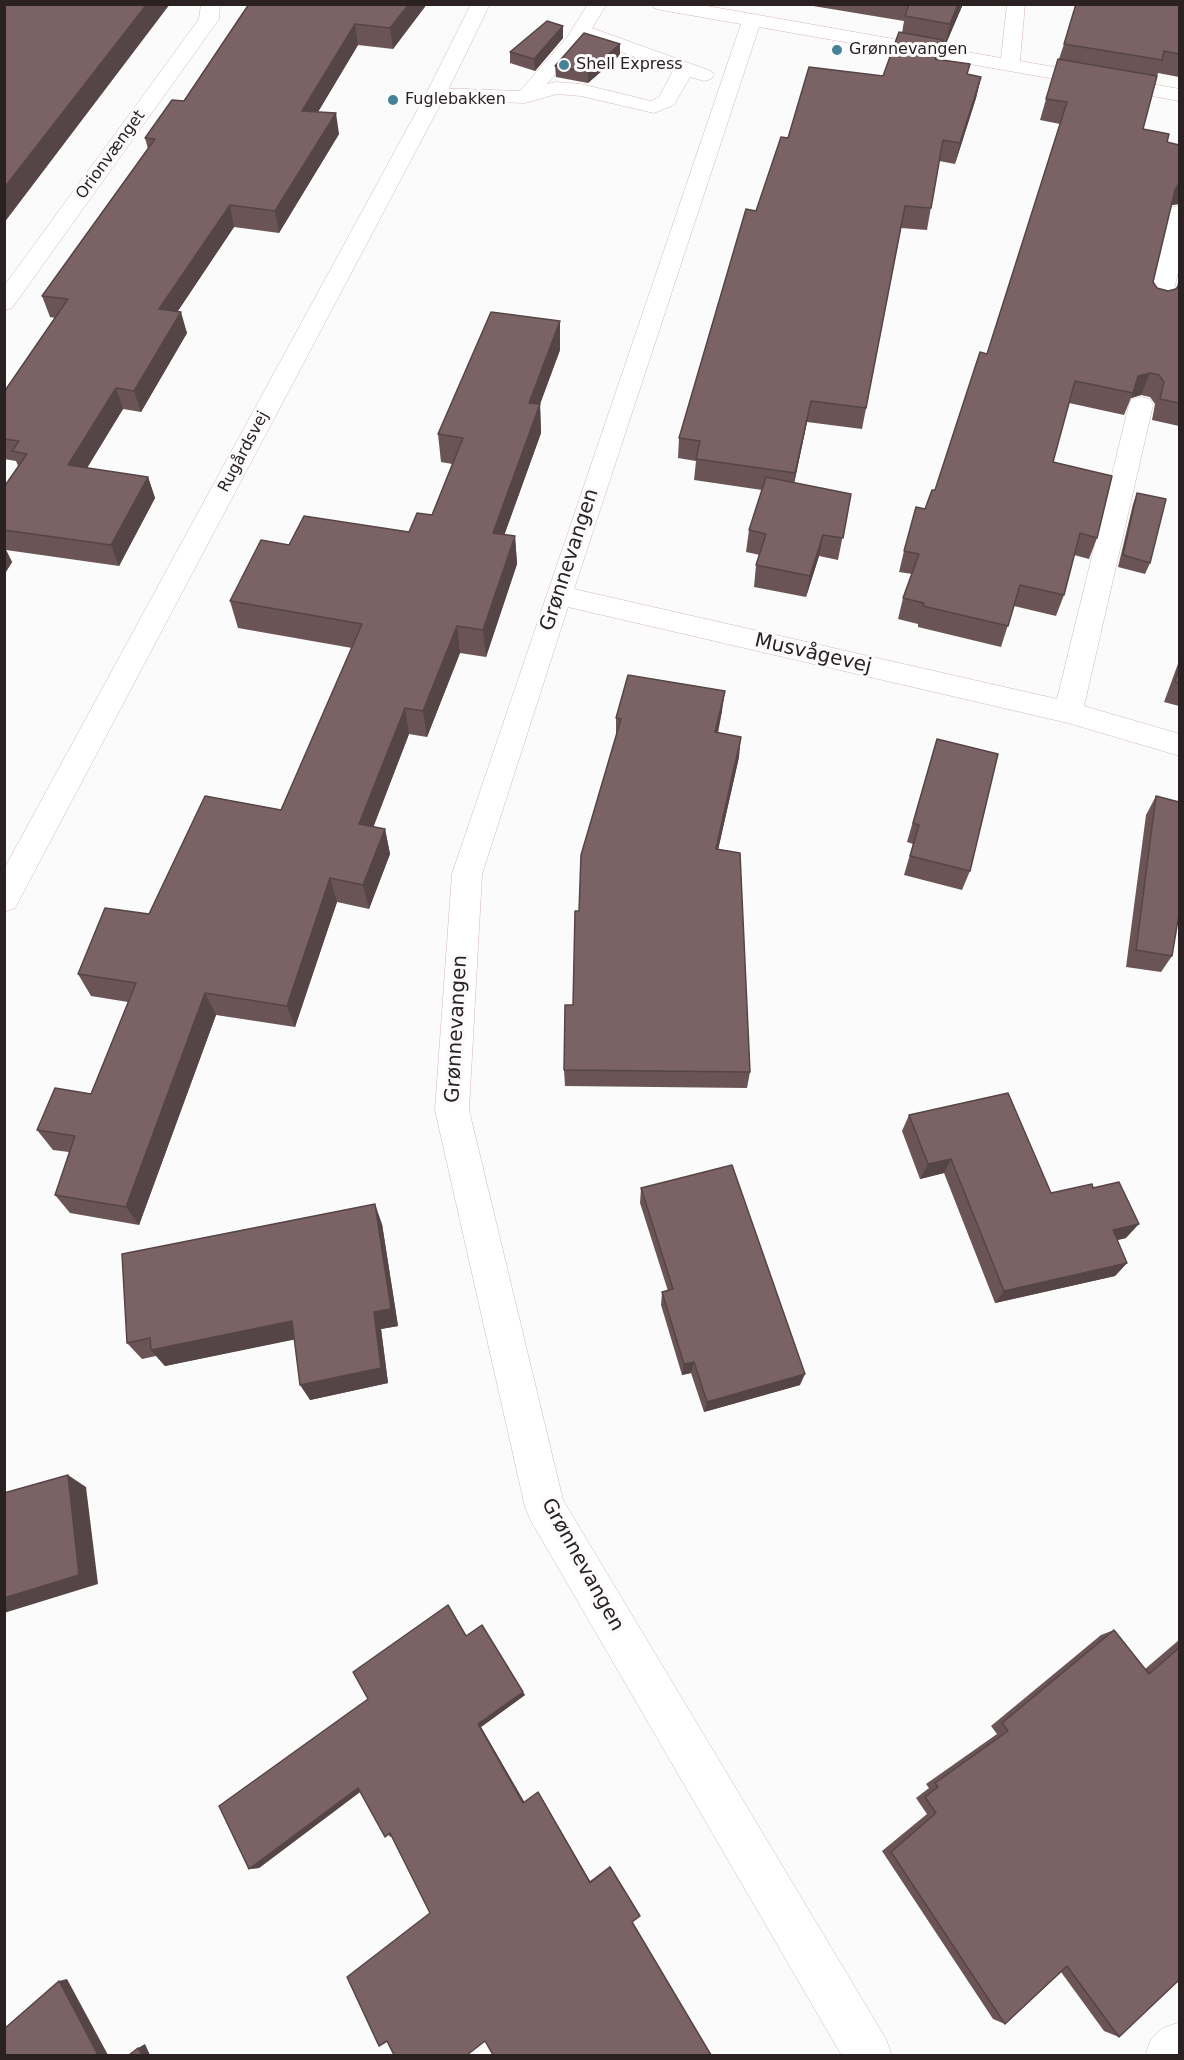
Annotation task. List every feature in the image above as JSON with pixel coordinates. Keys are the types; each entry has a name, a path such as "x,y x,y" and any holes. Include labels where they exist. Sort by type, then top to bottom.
{"street":[{"name":"Orionvænget","path":"4,303 209,19 211,4"},
{"name":"Rugårdsvej","path":"4,899 436,94 481,4"},
{"path":"525,97 581,32 598,4"},
{"path":"661,4 767,17 1010,65 1179,95"},
{"path":"1010,65 1016,4"},
{"name":"Grønnevangen","path":"767,17 729,84 467,874 452,1110 546,1507 869,2055"},
{"path":"581,32 729,84"},
{"path":"436,94 525,97 564,88 654,107 667,101 684,68"},
{"path":"1159,304 1179,212"},
{"path":"1068,712 1141,405"},
{"name":"Musvågevej","path":"558,595 1068,712 1179,745"},
{"path":"1168,2055 1179,2045"}],"building":[{"path":"4,4 147,4 4,188"},
{"path":"249,4 409,4 390,28 355,24 302,111 336,113 275,211 230,205 159,309 181,312 134,391 116,388 68,465 148,477 111,545 4,530 4,487 27,454 12,451 19,441 4,439 4,392 68,299 42,296 155,139 145,138 172,100 184,101"},
{"path":"909,4 958,4 950,24 905,16"},
{"path":"1076,4 1179,4 1179,54 1164,51 1162,60 1064,44"},
{"path":"547,21 563,26 534,59 510,52"},
{"path":"899,32 943,40 935,59 970,64 967,74 981,77 960,143 943,140 931,208 905,206 866,408 811,401 795,473 696,459 700,441 679,438 746,209 756,211 781,137 788,138 809,67 883,76"},
{"path":"584,33 620,44 588,72 555,66"},
{"path":"1058,59 1157,76 1143,129 1169,134 1167,142 1179,145 1179,183 1175,190 1153,282 1157,288 1168,291 1176,289 1179,285 1179,403 1160,399 1164,382 1159,375 1150,373 1138,376 1133,393 1075,381 1053,462 1112,476 1097,538 1080,533 1064,595 1020,585 1008,626 923,606 924,603 903,598 919,554 904,551 916,507 925,509 932,490 935,490 980,352 987,354 1067,102 1046,99"},
{"path":"491,312 560,321 529,403 540,404 493,533 515,536 483,630 457,626 423,711 405,708 359,824 385,829 363,885 330,878 287,1006 205,993 126,1207 55,1195 75,1136 37,1130 55,1088 91,1094 136,983 78,974 105,908 149,914 205,796 281,810 362,624 230,601 261,540 289,545 304,516 409,532 417,513 432,515 463,438 438,434"},
{"path":"766,477 851,494 843,538 823,535 810,576 756,565 766,534 749,530"},
{"path":"1137,493 1166,499 1150,563 1123,555"},
{"path":"1179,668 1179,683 1175,682"},
{"path":"628,675 725,691 715,732 741,737 716,849 740,853 750,1072 564,1070 565,1005 573,1005 575,911 579,911 581,855 621,719 616,718"},
{"path":"937,739 998,754 970,871 910,856 919,825 913,823"},
{"path":"1156,796 1179,802 1179,914 1172,956 1136,950"},
{"path":"1008,1093 1051,1193 1092,1184 1093,1188 1119,1182 1139,1224 1113,1230 1127,1263 1004,1291 951,1159 928,1164 909,1115"},
{"path":"732,1165 805,1374 707,1402 694,1362 684,1364 662,1292 673,1289 641,1188"},
{"path":"375,1204 391,1309 374,1312 381,1368 300,1385 292,1321 151,1350 150,1338 127,1343 122,1254"},
{"path":"68,1475 79,1575 4,1598 4,1493"},
{"path":"448,1605 466,1636 482,1625 523,1692 478,1724 523,1803 538,1792 590,1883 610,1867 640,1916 632,1922 711,2055 493,2055 485,2041 467,2055 394,2055 387,2041 379,2046 347,1977 430,1913 390,1833 385,1837 358,1788 249,1869 219,1806 368,1699 353,1672"},
{"path":"1114,1630 1149,1674 1179,1648 1179,1980 1119,2037 1067,1966 1005,2024 891,1852 936,1813 925,1797 938,1787 935,1783 1008,1731 1002,1723"},
{"path":"59,1981 98,2055 4,2055 4,2029"},
{"path":"138,2048 142,2055 129,2055"}],"place":[{"name":"Grønnevangen","path":"837,50"},
{"name":"Shell Express","path":"564,65"},
{"name":"Fuglebakken","path":"393,100"}]}
